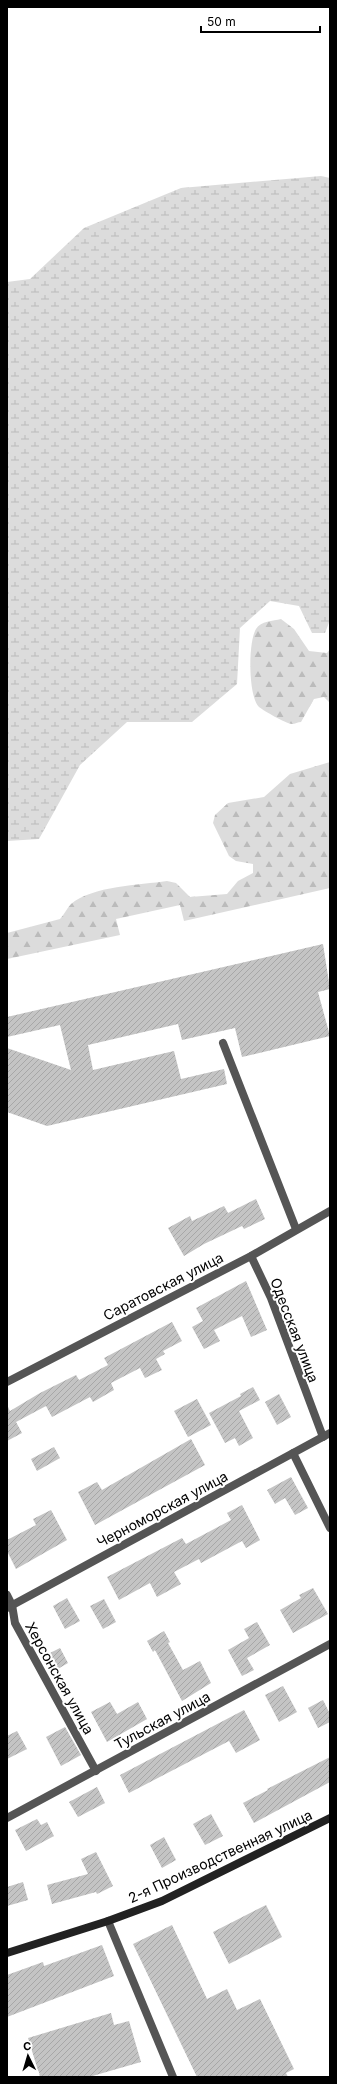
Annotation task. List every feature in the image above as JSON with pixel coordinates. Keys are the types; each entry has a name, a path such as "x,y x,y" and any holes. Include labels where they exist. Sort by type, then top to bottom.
{"street":[{"path":"223,1043 296,1229"},
{"name":"Саратовская улица","path":"7,1382 251,1256 330,1211"},
{"name":"Одесская улица","path":"251,1256 271,1298 326,1435"},
{"name":"Черноморская улица","path":"10,1606 326,1435"},
{"path":"293,1453 330,1528"},
{"name":"Херсонская улица","path":"7,1595 15,1623 96,1771"},
{"name":"Тульская улица","path":"7,1818 330,1644"},
{"name":"2-я Производственная улица","path":"7,1953 108,1921 162,1901 330,1818"},
{"path":"108,1921 173,2077"}],"green space":[{"path":"321,176 330,178 330,620 325,633 312,633 299,606 270,601 240,628 237,684 192,722 127,722 80,765 39,839 7,841 7,282 30,279 84,228 181,188"},
{"path":"281,619 294,629 309,651 327,653 330,649 330,703 324,697 314,699 301,722 293,724 270,714 259,707 255,701 251,681 250,669 252,645 253,636 256,629 261,624"},
{"path":"330,762 330,888 184,921 180,905 116,919 120,935 7,959 7,933 60,919 71,904 91,893 117,887 167,881 176,883 190,897 227,894 238,881 253,873 253,864 236,861 229,856 213,823 215,815 228,803 264,797 290,774"}],"building":[{"path":"323,944 330,989 318,992 330,1036 242,1057 235,1028 182,1040 178,1024 88,1045 93,1070 174,1051 181,1079 224,1069 227,1084 47,1126 7,1112 7,1048 71,1070 60,1025 7,1037 7,1017"},
{"path":"256,1199 265,1219 244,1229 242,1226 204,1244 184,1256 168,1228 190,1216 192,1221 224,1206 228,1213"},
{"path":"246,1281 267,1330 251,1337 242,1316 214,1330 220,1341 204,1349 192,1327 203,1321 196,1308"},
{"path":"172,1322 182,1341 163,1351 165,1354 156,1359 162,1370 145,1378 140,1368 111,1383 114,1390 93,1402 90,1397 52,1417 46,1406 16,1422 22,1433 7,1441 7,1405 10,1411 40,1393 76,1375 79,1380 108,1365 104,1358"},
{"path":"253,1387 260,1400 239,1411 253,1438 239,1446 235,1438 225,1443 209,1413 241,1396 240,1394"},
{"path":"279,1394 291,1417 277,1425 265,1402"},
{"path":"197,1399 211,1425 188,1437 174,1411"},
{"path":"191,1439 205,1465 95,1525 78,1492 97,1482 102,1490"},
{"path":"54,1447 60,1458 37,1471 31,1459"},
{"path":"291,1477 308,1508 295,1515 285,1498 275,1504 267,1490"},
{"path":"242,1505 260,1540 246,1548 242,1541 201,1563 199,1559 174,1572 181,1584 157,1597 150,1583 119,1600 107,1577 182,1538 186,1544 231,1520 227,1513"},
{"path":"51,1510 67,1540 16,1569 7,1551 7,1540 36,1525 33,1519"},
{"path":"313,1588 328,1614 293,1633 280,1610 301,1598 299,1595"},
{"path":"67,1598 80,1621 65,1629 53,1606"},
{"path":"104,1599 116,1622 103,1629 90,1606"},
{"path":"257,1622 270,1645 247,1658 254,1670 242,1676 228,1650 249,1638 244,1629"},
{"path":"164,1631 170,1642 168,1643 183,1670 200,1661 211,1683 182,1701 155,1650 153,1652 147,1641"},
{"path":"60,1648 68,1663 56,1670 48,1654"},
{"path":"283,1686 297,1712 279,1722 265,1695"},
{"path":"323,1700 330,1714 330,1722 318,1728 308,1708"},
{"path":"110,1702 117,1714 138,1702 147,1719 107,1742 91,1712"},
{"path":"244,1710 260,1740 236,1753 229,1741 129,1793 120,1775"},
{"path":"65,1727 81,1755 61,1766 46,1737"},
{"path":"17,1731 27,1749 7,1759 7,1736"},
{"path":"330,1757 330,1782 254,1823 243,1803"},
{"path":"97,1787 105,1803 78,1817 69,1802"},
{"path":"211,1814 223,1836 205,1845 193,1824"},
{"path":"37,1819 41,1825 47,1822 54,1836 26,1851 15,1830"},
{"path":"164,1837 176,1860 162,1868 150,1845"},
{"path":"96,1852 113,1886 97,1894 96,1892 52,1904 47,1885 88,1874 81,1859"},
{"path":"23,1882 28,1900 7,1906 7,1887"},
{"path":"266,1905 282,1937 229,1964 213,1932"},
{"path":"172,1925 207,1999 227,1989 237,2010 260,1999 294,2069 286,2073 288,2077 197,2077 133,1944"},
{"path":"102,1945 114,1976 7,2017 7,1975 43,1962 44,1966"},
{"path":"111,2013 114,2025 129,2021 141,2062 89,2077 40,2077 28,2038"}]}
